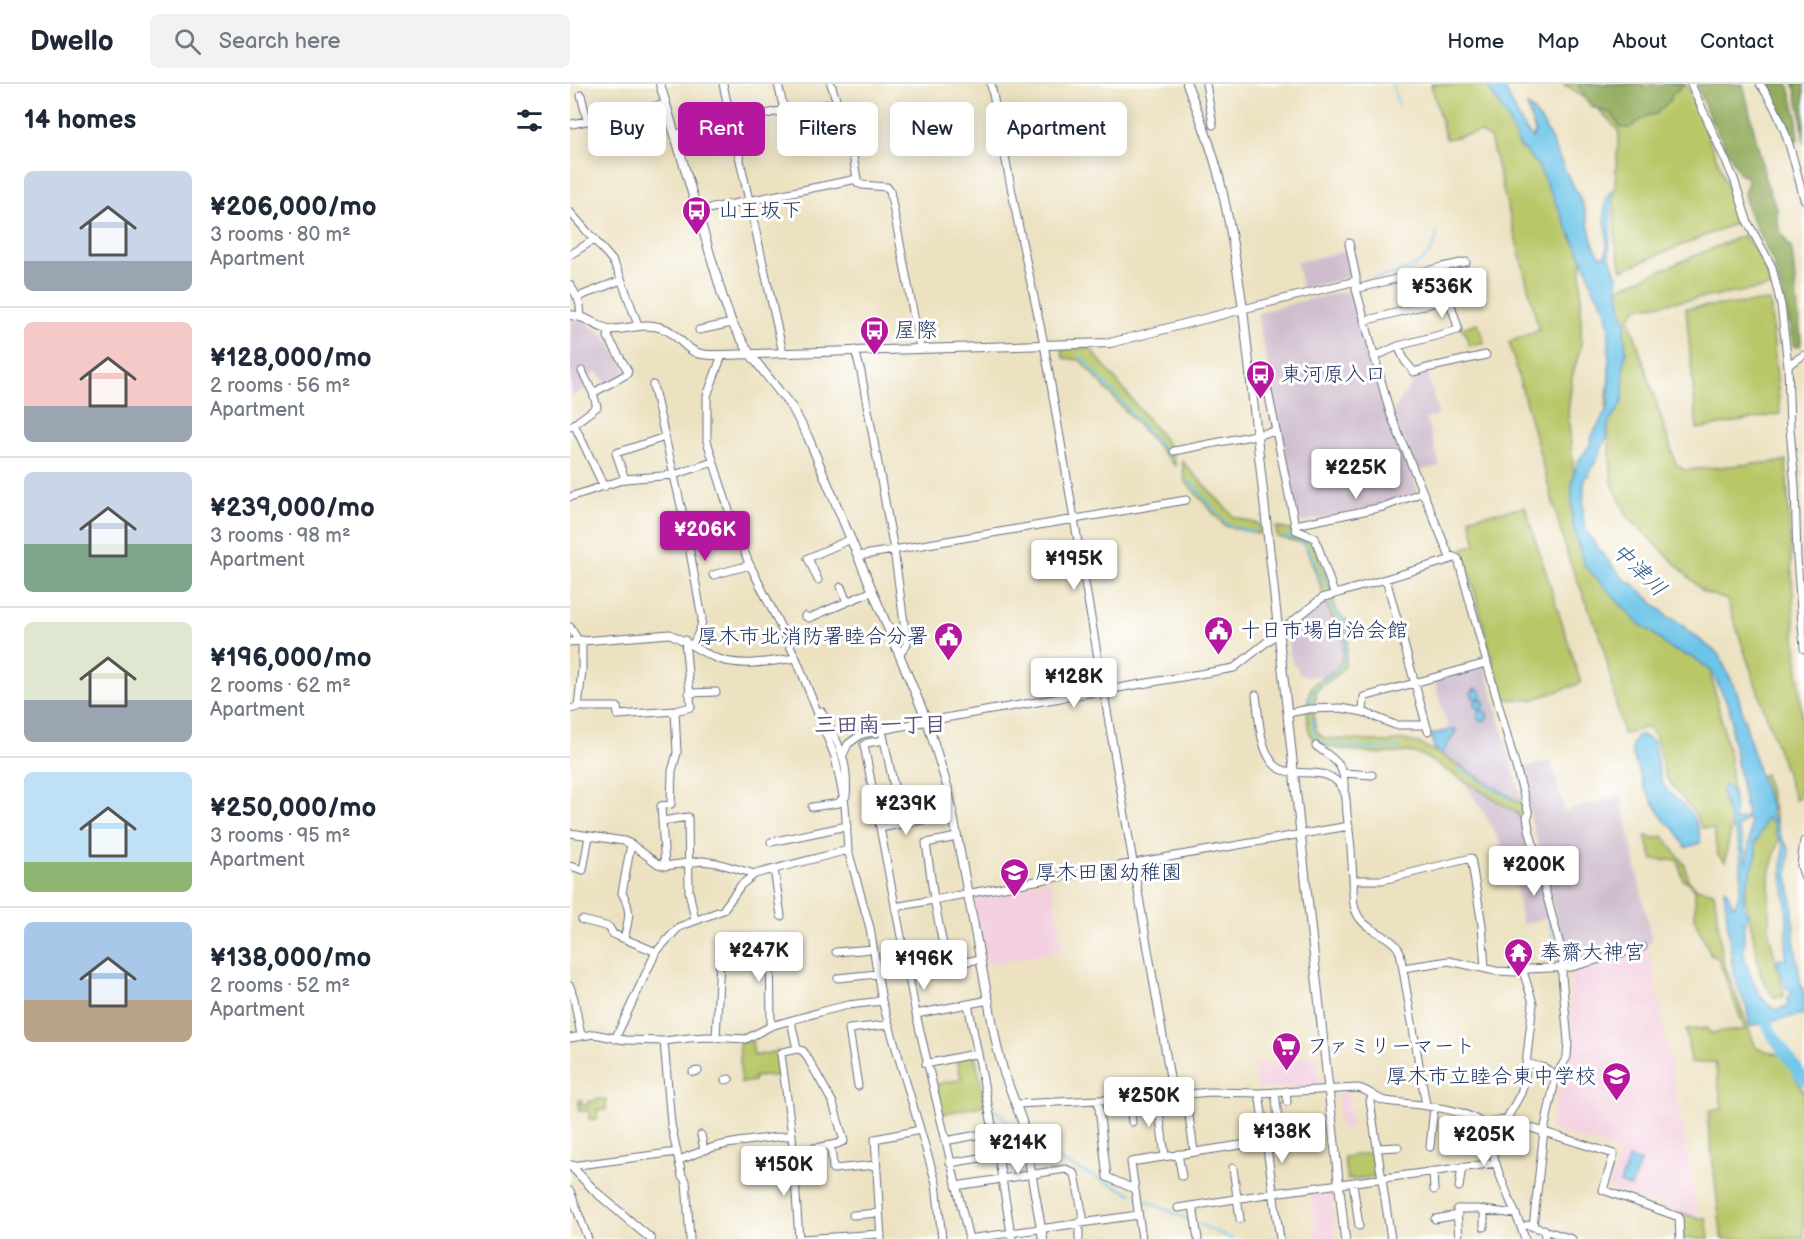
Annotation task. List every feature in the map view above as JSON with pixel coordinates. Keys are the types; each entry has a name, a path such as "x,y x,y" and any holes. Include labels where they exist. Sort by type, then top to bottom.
{"street":[{"path":"660,84 665,102"},
{"path":"723,84 727,102"},
{"path":"778,84 782,102"},
{"path":"831,84 837,102"},
{"path":"991,84 1044,345 1173,1095"},
{"path":"1187,84 1201,118 1220,182 1243,309 1345,1239"},
{"path":"1206,84 1214,125"},
{"path":"1691,84 1734,179 1748,223 1772,267 1781,305 1788,365 1797,558 1804,649"},
{"path":"1760,84 1773,102 1786,136 1804,199"},
{"path":"572,124 587,120 580,98"},
{"path":"666,104 732,323 750,354 793,409 808,437 927,721 948,789 1001,1062 1022,1121 1043,1239"},
{"path":"738,156 783,352"},
{"path":"853,156 858,183 889,189 920,348"},
{"path":"698,211 857,179"},
{"path":"570,212 612,260 638,325"},
{"path":"570,255 595,239"},
{"path":"1349,243 1364,321 1390,413 1449,555 1458,559 1529,814 1527,817 1529,829 1563,957 1567,1057 1556,1076 1544,1131 1533,1227"},
{"path":"570,315 580,316 600,327 610,329 638,325 662,328 672,333 691,350 702,354 722,355 1119,342 1243,309 1466,262"},
{"path":"578,297 621,280"},
{"path":"570,285 578,297 581,307 580,316"},
{"path":"1364,321 1449,299 1458,330 1398,346 1374,357"},
{"path":"699,330 732,323"},
{"path":"593,393 627,374 628,371 608,337 610,329"},
{"path":"1398,346 1405,361 1414,372 1474,355 1486,355"},
{"path":"855,350 894,549 907,644 900,654"},
{"path":"722,355 707,396 707,441 730,514 750,565 796,658 835,757 845,802 848,850 870,928 888,1024 936,1183 942,1239"},
{"path":"1788,365 1804,355"},
{"path":"582,371 597,407 572,425 604,487"},
{"path":"653,385 674,475 702,618 701,627 693,645"},
{"path":"1251,385 1266,387 1268,391 1296,530 1314,538 1334,593"},
{"path":"1174,451 1276,431"},
{"path":"625,479 616,453 665,437"},
{"path":"570,497 625,479 674,475 713,462"},
{"path":"1295,525 1383,507 1423,492"},
{"path":"858,556 1186,500"},
{"path":"818,580 808,558 851,539"},
{"path":"843,755 845,748 853,739 862,734 1234,668 1322,598 1452,560 1454,557"},
{"path":"713,575 750,565"},
{"path":"1288,713 1309,709 1341,708 1363,712 1395,725 1427,728 1386,579"},
{"path":"841,587 847,602"},
{"path":"805,616 809,618 873,591"},
{"path":"570,627 577,641 582,670 574,708 617,707 618,715 675,711 691,707 685,640"},
{"path":"577,641 670,634 715,658 734,663 796,658"},
{"path":"1363,712 1364,697 1486,663"},
{"path":"689,693 716,692"},
{"path":"1256,696 1263,742 1272,761 1282,770 1328,775 1344,792"},
{"path":"814,706 819,708 843,755 847,786 845,802"},
{"path":"665,866 661,806 672,804 672,771 677,753 675,711"},
{"path":"876,804 897,801 882,730"},
{"path":"884,740 867,743 864,746 926,1064 969,1239 1012,1236 1041,1228 1138,1215"},
{"path":"1316,746 1336,760 1342,768 1354,880 1354,905 1358,915 1369,929 1398,946 1426,1105"},
{"path":"1343,773 1372,775"},
{"path":"812,807 839,803 840,800 845,802"},
{"path":"662,821 688,817 689,891 695,920"},
{"path":"880,828 927,819"},
{"path":"771,842 847,826"},
{"path":"895,907 1348,826"},
{"path":"570,833 624,841 632,844 658,864 665,866 702,861 754,874"},
{"path":"570,866 583,870 589,836"},
{"path":"947,965 926,843 957,837"},
{"path":"1804,841 1801,866 1804,876"},
{"path":"624,938 629,904 622,893 632,844"},
{"path":"615,1039 656,952 676,930 723,910 741,885 754,874 848,850"},
{"path":"1354,880 1383,880 1471,858 1482,925 1485,968"},
{"path":"774,869 781,916"},
{"path":"587,922 609,927 612,934 656,952"},
{"path":"770,941 771,1026"},
{"path":"1403,968 1449,961 1496,971 1562,968 1643,947"},
{"path":"836,952 873,949"},
{"path":"716,1038 720,959"},
{"path":"907,972 981,959"},
{"path":"1506,1120 1521,1094 1524,1082 1533,1003 1523,971"},
{"path":"841,980 877,974"},
{"path":"570,986 581,1035"},
{"path":"916,1014 989,1000"},
{"path":"570,1038 594,1034 624,1040 746,1039 771,1026 848,1005 882,1001"},
{"path":"968,1004 1012,1236"},
{"path":"791,1021 797,1049"},
{"path":"858,1086 849,1029 888,1024"},
{"path":"664,1041 671,1124 682,1176 686,1181 690,1239"},
{"path":"793,1152 844,1141 833,1103 806,1055 797,1049 781,1054 792,1136 793,1152 800,1239 881,1237 875,1139 920,1130"},
{"path":"926,1064 978,1053"},
{"path":"1526,1063 1545,1068 1556,1076"},
{"path":"1017,1104 1129,1099 1210,1092 1259,1093 1358,1088 1366,1089 1383,1101 1434,1107 1474,1119 1485,1126 1496,1162 1526,1239"},
{"path":"1286,1091 1287,1102"},
{"path":"1275,1092 1279,1127"},
{"path":"1259,1093 1280,1239"},
{"path":"1186,1095 1194,1151"},
{"path":"1373,1095 1370,1101 1391,1239"},
{"path":"1157,1097 1165,1156"},
{"path":"1129,1099 1132,1122"},
{"path":"1098,1100 1105,1128 1107,1177 1134,1189"},
{"path":"1430,1147 1434,1107"},
{"path":"1485,1126 1494,1121 1506,1120 1614,1154 1603,1190 1679,1216 1680,1239"},
{"path":"945,1141 993,1132"},
{"path":"701,1135 704,1150"},
{"path":"570,1165 694,1156 704,1150 727,1145 792,1136"},
{"path":"1142,1239 1131,1162 1266,1141"},
{"path":"831,1145 833,1169 876,1165"},
{"path":"1377,1148 1398,1147"},
{"path":"1178,1154 1182,1176"},
{"path":"950,1163 998,1155"},
{"path":"1178,1208 1496,1162"},
{"path":"570,1165 596,1192 651,1239"},
{"path":"1459,1187 1462,1167"},
{"path":"1233,1168 1240,1219"},
{"path":"956,1186 1066,1169 1075,1174 1081,1222 1079,1239"},
{"path":"1433,1171 1434,1190"},
{"path":"1353,1183 1359,1226"},
{"path":"570,1191 571,1201 588,1239"},
{"path":"1193,1206 1198,1239"},
{"path":"1459,1239 1457,1209 1515,1214"},
{"path":"1484,1210 1484,1227"},
{"path":"854,1215 879,1213"},
{"path":"1435,1220 1458,1215"},
{"path":"1521,1227 1528,1225 1572,1239"},
{"path":"1544,1229 1545,1239"}],"shaded area":[{"path":"1347,251 1353,276 1302,289 1297,262"},
{"path":"1352,290 1388,414 1418,492 1374,507 1302,522 1299,520 1257,313"},
{"path":"579,319 604,335 626,373 605,384 598,371 587,377 588,388 570,397 570,320"},
{"path":"1427,370 1438,415 1426,418 1440,466 1416,471 1393,412 1410,386 1414,374"},
{"path":"1324,600 1331,618 1343,625 1344,638 1337,665 1325,675 1311,677 1299,674 1289,651 1287,631"},
{"path":"1482,666 1485,668 1524,808 1524,822 1547,918 1522,924 1516,885 1514,885 1508,859 1501,844 1459,771 1427,752 1433,748 1429,734 1448,728 1434,680"},
{"path":"1551,761 1565,811 1621,795 1652,942 1568,964 1519,771 1521,768"},
{"path":"1051,880 1063,951 986,964 974,894"},
{"name":"厚木市立睦合東中学校","path":"1649,948 1699,1218 1609,1189 1620,1152 1553,1130 1550,1127 1561,1078 1572,1059 1570,970"},
{"path":"1317,1055 1320,1084 1318,1086 1257,1089 1253,1065"},
{"path":"1348,1092 1352,1127 1341,1129 1337,1094"},
{"path":"1330,1188 1337,1239 1316,1239 1310,1191"}],"green space":[{"path":"1431,84 1486,84 1505,114 1519,145 1537,164 1584,225 1581,272 1581,346 1572,377 1568,414 1581,547 1708,662 1730,758 1734,811 1725,862 1717,854 1714,829 1702,828 1695,814 1666,778 1656,737 1648,727 1623,734 1602,641 1569,560 1509,342 1539,330 1490,138 1480,132 1446,139"},
{"path":"1563,84 1686,84 1720,166 1738,222 1622,270 1615,241 1614,196 1619,131 1593,105"},
{"path":"1578,84 1641,84 1643,88 1650,88 1653,84 1683,84 1656,114 1647,116 1629,128 1621,128 1612,114 1593,107 1586,100"},
{"path":"1697,84 1743,84 1764,176 1777,210 1777,221 1781,233 1792,250 1800,346 1793,345 1785,303 1773,263 1748,210 1744,193 1748,182 1746,177 1740,174 1707,112"},
{"path":"1762,84 1788,84 1797,116 1798,140 1791,141 1774,100"},
{"path":"1794,84 1804,84 1804,144 1801,115"},
{"path":"1744,235 1762,261 1772,287 1636,308 1629,318 1676,464 1685,470 1786,461 1795,637 1802,719 1799,798 1795,800 1727,600 1704,592 1628,517 1612,483 1606,407 1619,288"},
{"path":"1770,301 1780,414 1697,429 1686,308"},
{"path":"1478,323 1484,342 1469,346 1465,331 1461,328"},
{"path":"1062,348 1090,348 1171,448 1176,467 1080,360 1063,358"},
{"path":"1182,461 1234,517 1259,524 1259,534 1225,526 1185,481"},
{"path":"1525,507 1581,683 1532,700 1503,699 1463,548 1476,545 1470,517"},
{"path":"1276,527 1294,531 1312,540 1332,592 1324,595 1305,545 1277,537"},
{"path":"1332,596 1336,611 1350,623 1345,665 1339,673 1316,691 1315,707 1307,707 1311,688 1337,667 1342,653 1343,625 1332,618 1324,599"},
{"path":"1307,711 1314,711 1316,730 1324,738 1389,742 1403,740 1418,743 1444,756 1523,805 1525,818 1519,817 1517,813 1422,755 1409,752 1380,754 1325,747 1316,743 1308,727"},
{"path":"1765,774 1780,835 1769,874 1769,933 1783,997 1773,997 1761,976 1745,895 1758,817 1757,778"},
{"path":"1645,836 1656,838 1663,836 1685,865 1688,880 1696,888 1714,892 1723,960 1756,1048 1783,1056 1804,1093 1804,1239 1722,1239 1708,1123 1710,1110 1722,1109 1715,1062 1691,1063 1686,1030 1707,1028 1710,1033 1745,1030 1718,958 1711,955 1695,920 1695,889 1683,880 1679,863 1676,860 1653,860"},
{"path":"739,1041 752,1041 754,1056 778,1051 781,1075 754,1077 754,1081 741,1083"},
{"path":"975,1055 986,1105 941,1114 934,1085 961,1079 957,1059"},
{"path":"606,1099 606,1110 597,1110 597,1119 589,1119 589,1111 579,1111 579,1100 582,1100 582,1105 588,1105 588,1101"},
{"path":"1375,1152 1377,1176 1347,1180 1344,1157"},
{"path":"1681,1213 1706,1218 1709,1239 1683,1239"}],"water":[{"path":"1486,84 1502,84 1524,127 1533,138 1535,132 1527,106 1539,117 1582,202 1592,239 1601,256 1605,256 1607,248 1605,208 1609,193 1612,191 1609,257 1618,277 1619,295 1626,325 1623,395 1621,405 1608,424 1607,437 1584,482 1583,518 1587,532 1596,546 1621,576 1632,583 1667,618 1674,619 1719,655 1737,692 1759,774 1772,809 1770,812 1789,849 1788,875 1793,908 1794,939 1801,986 1804,991 1804,1014 1750,1026 1732,963 1724,889 1734,906 1740,889 1741,866 1738,842 1721,792 1724,786 1727,785 1733,797 1734,820 1743,819 1747,815 1731,730 1732,720 1729,706 1711,671 1694,658 1673,650 1638,623 1584,565 1572,522 1572,482 1577,463 1590,445 1592,436 1609,403 1609,328 1605,308 1593,288 1585,265 1537,164 1519,145 1505,114","holes":["1766,818 1774,825 1776,835 1783,847 1782,874 1787,910 1787,939 1785,960 1781,960 1780,957 1777,961 1785,986 1792,994 1787,999 1789,1004 1779,1010 1772,1007 1760,994 1750,975 1743,949 1748,912 1744,909 1744,892 1757,854 1755,843","1746,819 1750,820 1747,865 1742,838 1737,828"]},
{"path":"1475,688 1481,691 1482,695 1479,699 1485,704 1481,710 1486,712 1488,717 1484,721 1477,717 1480,710 1475,707 1477,699 1473,698 1471,693"},
{"path":"1456,729 1442,754 1435,749 1431,735"},
{"path":"1638,735 1654,742 1663,784 1693,817 1698,828 1700,843 1685,847 1675,829 1665,821 1645,789 1632,752 1632,744"},
{"path":"1629,1158 1640,1162 1631,1188 1620,1183"}],"waterway":[{"path":"1392,84 1399,106"},
{"path":"1363,281 1398,273 1419,263 1433,247 1437,234"},
{"path":"1080,355 1171,458"},
{"path":"1190,481 1228,525 1253,532"},
{"path":"1284,536 1302,540 1326,587"},
{"path":"1311,703 1314,690 1338,668 1345,654 1347,625 1332,609 1328,601"},
{"path":"1312,718 1315,733 1325,744 1378,749 1399,747"},
{"path":"1459,768 1512,800"},
{"path":"1525,829 1559,960"},
{"name":"中津川","path":"1761,1007 1770,1031 1804,1080"},
{"path":"992,1110 1004,1117 1017,1136"},
{"path":"1030,1147 1132,1194"},
{"path":"1138,1197 1193,1222"},
{"path":"1199,1224 1232,1239"}],"place":[{"name":"山王坂下","path":"697,236"},
{"name":"屋際","path":"874,356"},
{"name":"東河原入口","path":"1260,400"},
{"name":"十日市場自治会館","path":"1219,656"},
{"name":"厚木市北消防署睦合分署","path":"949,662"},
{"name":"厚木田園幼稚園","path":"1014,898"},
{"name":"奉齋大神宮","path":"1519,978"},
{"name":"ファミリーマート","path":"1286,1072"},
{"name":"厚木市立睦合東中学校","path":"1617,1102"}],"district":[{"name":"三田南一丁目","path":"880,724"}]}
